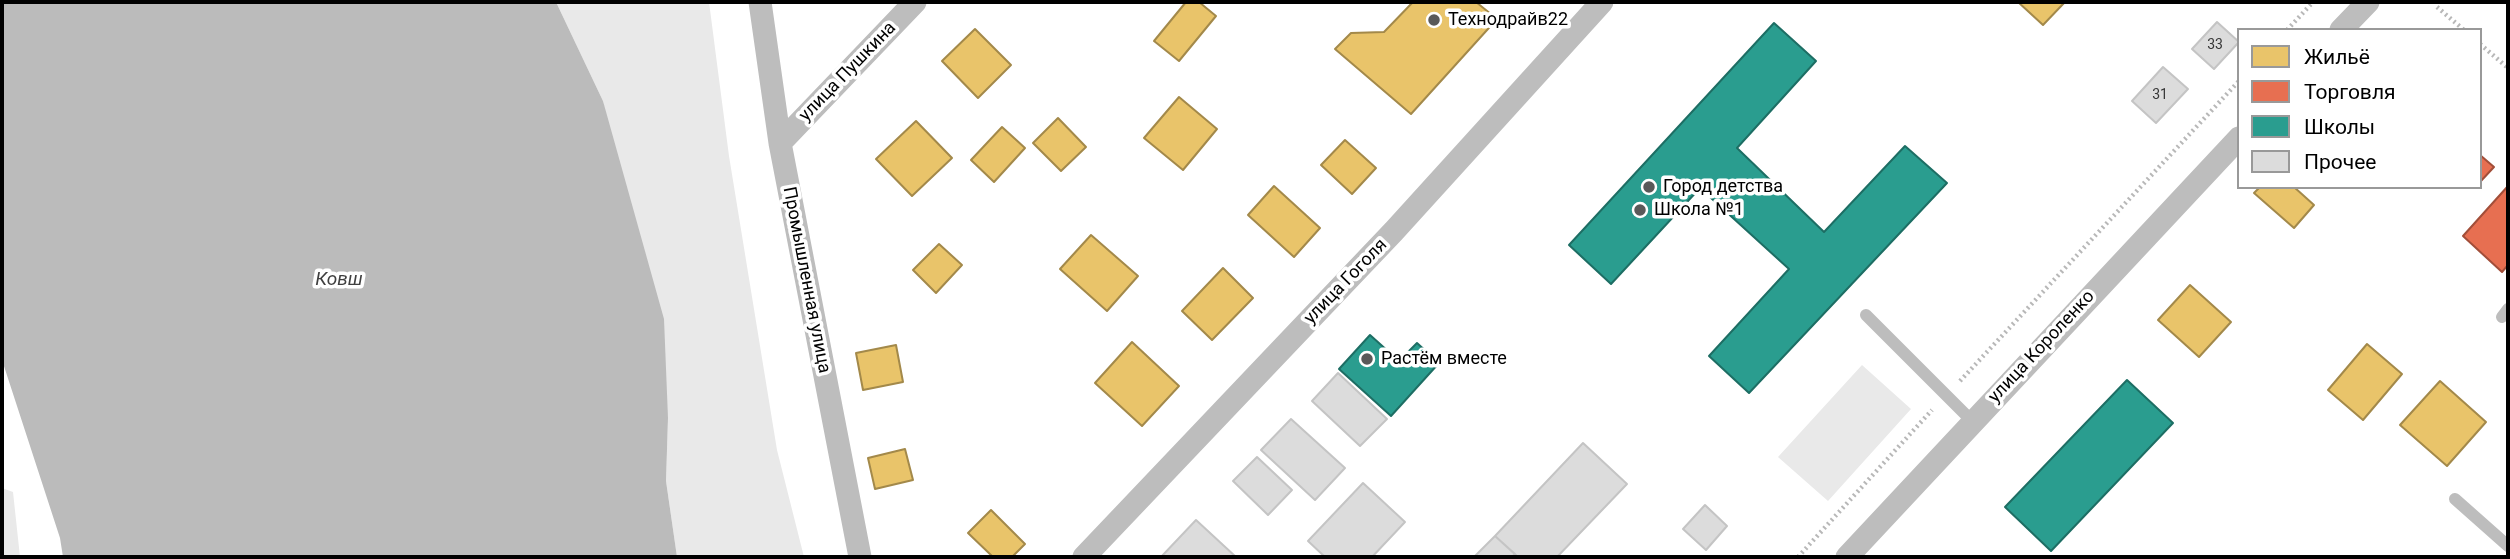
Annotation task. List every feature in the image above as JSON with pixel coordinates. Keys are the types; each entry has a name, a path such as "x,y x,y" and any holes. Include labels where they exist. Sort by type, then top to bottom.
{"street":[{"name":"Промышленная улица","path":"760,2 780,143 860,557"},
{"name":"улица Пушкина","path":"780,143 915,2"},
{"name":"улица Гоголя","path":"1084,557 1394,231 1602,2"},
{"path":"2343,28 2368,2"},
{"name":"улица Короленко","path":"1847,557 2237,140"}],"lane":[{"path":"1866,315 1973,422"},
{"path":"2455,499 2508,546"}],"path":[{"path":"2289,28 2313,2"},
{"path":"2437,7 2462,28"},
{"path":"2482,46 2508,68"},
{"path":"1798,557 2237,84"}],"shaded area":[{"path":"556,2 709,2 729,156 777,450 804,557 677,557 666,481 668,418 603,101"},
{"path":"1862,365 1911,409 1828,501 1778,457"},
{"path":"2,488 13,492 20,557 2,557"}],"water":[{"name":"Ковш","path":"2,2 556,2 603,101 664,319 668,418 666,481 677,557 63,557 60,538 2,360"}],"building: Жильё":[{"path":"1186,2 1199,2 1216,16 1179,61 1154,41"},
{"path":"1413,2 1476,2 1497,19 1411,114 1335,49 1351,33 1384,32"},
{"path":"2018,2 2065,2 2043,25"},
{"path":"975,29 1011,65 978,98 942,61"},
{"path":"1179,97 1217,129 1183,170 1144,138"},
{"path":"1058,118 1086,147 1061,171 1033,143"},
{"path":"916,121 952,158 912,196 876,159"},
{"path":"1002,127 1025,148 994,182 971,160"},
{"path":"1345,140 1376,168 1352,194 1321,165"},
{"path":"1274,186 1320,228 1294,257 1248,215"},
{"path":"2258,189 2296,189 2314,205 2294,228 2254,193"},
{"path":"1091,235 1138,276 1107,311 1060,269"},
{"path":"939,244 962,265 936,293 913,270"},
{"path":"1223,268 1253,298 1212,340 1182,311"},
{"path":"2190,285 2231,322 2199,357 2158,320"},
{"path":"1132,342 1179,386 1142,426 1095,383"},
{"path":"2367,344 2402,374 2363,420 2328,390"},
{"path":"896,345 903,382 863,390 856,353"},
{"path":"2440,381 2486,422 2447,466 2400,425"},
{"path":"905,449 913,480 875,489 868,458"},
{"path":"991,510 1025,544 1012,557 993,557 968,533"}],"building: Торговля":[{"path":"2482,157 2494,167 2482,180"},
{"path":"2508,186 2508,265 2502,272 2463,236"}],"building: Школы":[{"name":"Школа №1","path":"1774,23 1816,61 1737,148 1824,232 1905,146 1947,183 1749,393 1709,356 1789,269 1700,188 1611,284 1569,245"},
{"path":"1370,335 1399,361 1417,343 1439,363 1391,416 1339,369"},
{"path":"2127,380 2173,423 2051,551 2005,507"}],"building: Прочее":[{"path":"2217,22 2237,40 2237,44 2214,69 2192,49"},
{"path":"2163,67 2188,89 2156,123 2132,101"},
{"path":"1338,373 1387,419 1360,446 1312,401"},
{"path":"1291,419 1345,468 1315,500 1261,450"},
{"path":"1583,443 1627,484 1557,557 1518,557 1495,536"},
{"path":"1257,457 1292,490 1268,515 1233,481"},
{"path":"1363,483 1405,522 1372,557 1325,557 1308,541"},
{"path":"1705,505 1727,526 1706,550 1683,529"},
{"path":"1196,520 1236,557 1161,557"},
{"path":"1495,536 1515,554 1512,557 1474,557"}],"place":[{"name":"Технодрайв22","path":"1434,20"},
{"name":"Город детства","path":"1649,187"},
{"name":"Школа №1","path":"1640,210"},
{"name":"Растём вместе","path":"1367,359"}]}
